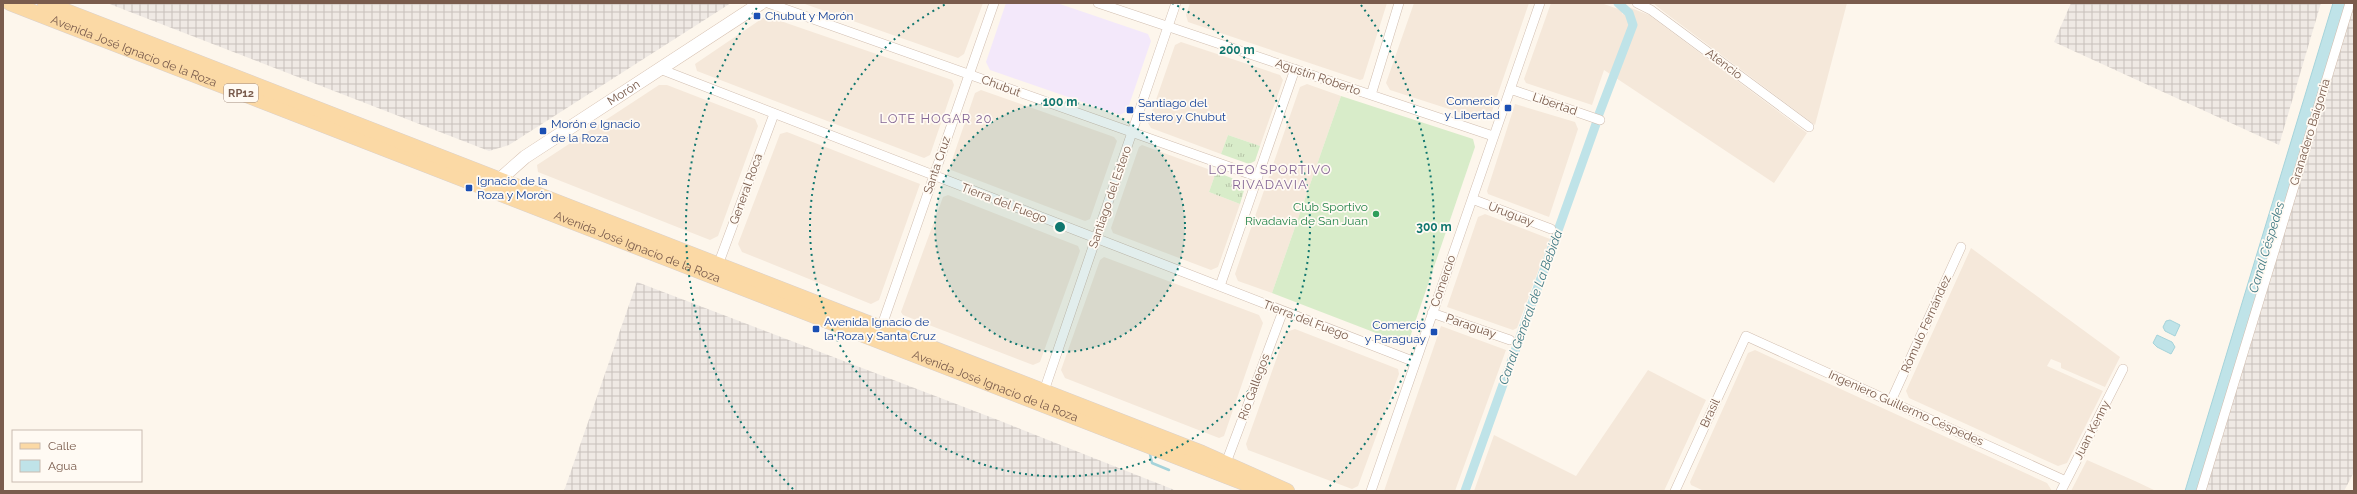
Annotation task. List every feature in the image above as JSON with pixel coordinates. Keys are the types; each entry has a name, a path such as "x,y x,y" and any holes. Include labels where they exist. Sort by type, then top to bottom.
{"main road":[{"name":"Avenida José Ignacio de la Roza","path":"10,3 497,186 718,264 1226,463 1288,491"},
{"name":"Avenida José Ignacio de la Roza","path":"45,3 497,186 1265,491"}],"street":[{"name":"Morón","path":"497,186 525,157 760,3"},
{"name":"Chubut","path":"768,3 1258,177"},
{"name":"Santa Cruz","path":"881,328 994,3"},
{"name":"Agustín Roberto","path":"1098,3 1493,136"},
{"name":"Santiago del Estero","path":"1044,391 1176,3"},
{"path":"1371,95 1399,3"},
{"name":"Comercio","path":"1370,491 1540,3"},
{"name":"Atencio","path":"1637,3 1651,10 1809,127"},
{"name":"Granadero Baigorria","path":"2201,491 2350,3"},
{"name":"Tierra del Fuego","path":"660,69 1415,362"},
{"path":"1220,286 1295,69"},
{"name":"Libertad","path":"1510,89 1600,120"},
{"name":"General Roca","path":"718,264 774,114"},
{"name":"Uruguay","path":"1472,198 1551,229"},
{"name":"Rómulo Fernández","path":"1891,401 1961,247"},
{"name":"Río Gallegos","path":"1226,463 1282,311"},
{"name":"Paraguay","path":"1432,313 1510,340"},
{"name":"Ingeniero Guillermo Céspedes","path":"1746,336 2066,481"},
{"name":"Brasil","path":"1677,490 1746,336"},
{"name":"Juan Kenny","path":"2061,491 2123,369"}],"shaded area":[{"path":"107,3 731,3 509,145 489,151"},
{"path":"802,3 983,3 964,54 958,58"},
{"path":"1006,3 1057,3 1148,34 1151,41 1127,111 1120,115 990,70 986,62"},
{"path":"1190,3 1387,3 1363,79 1360,80 1188,22 1186,15"},
{"path":"1414,3 1529,3 1491,114 1483,120 1390,90 1386,83"},
{"path":"1551,3 1601,3 1621,10 1623,15 1626,6 1649,15 1807,133 1774,183 1604,70 1592,105 1526,83 1524,79"},
{"path":"1653,3 1847,3 1815,125 1664,12"},
{"path":"2071,3 2321,3 2279,145 2054,42"},
{"path":"2354,3 2354,472 2344,491 2202,491"},
{"path":"766,16 952,80 954,85 930,155 924,158 697,71 695,64"},
{"path":"1181,42 1280,75 1283,80 1260,146 1228,135 1221,154 1151,128 1148,123 1175,45"},
{"path":"1307,84 1341,96 1272,293 1238,281 1235,274 1300,87"},
{"path":"659,85 667,85 755,119 758,126 718,236 710,240 538,172 537,165"},
{"path":"981,90 1114,137 1117,141 1090,219 1085,221 951,170 950,166 975,93"},
{"path":"1515,104 1575,122 1578,129 1549,217 1488,194 1487,191"},
{"path":"787,132 920,184 879,300 871,304 742,252 738,244 780,134"},
{"path":"1142,145 1216,172 1209,192 1240,204 1218,267 1211,270 1113,233 1111,228 1139,147"},
{"path":"948,195 1078,246 1080,251 1040,362 1033,365 903,315 901,312 943,197"},
{"path":"1485,214 1550,239 1517,328 1513,330 1447,307 1478,217"},
{"path":"1971,248 2120,357 2105,387 2061,368 2061,363 2051,359 2047,366 2103,391 2067,463 2058,466 1909,398 1906,391"},
{"path":"1104,257 1259,315 1263,323 1224,436 1219,438 1065,378 1061,370 1100,260"},
{"path":"637,282 998,420 1177,491 564,491"},
{"path":"1441,326 1506,350 1455,491 1384,491"},
{"path":"1295,329 1398,369 1399,374 1358,486 1352,489 1248,450 1246,444 1286,332"},
{"path":"1755,350 2047,483 2052,491 1704,491 1691,485 1690,482 1748,353"},
{"path":"1648,370 1706,400 1664,491 1474,491 1494,435 1576,476"},
{"path":"2087,460 2135,481 2156,491 2071,491"}],"green space":[{"name":"Club Sportivo Rivadavia de San Juan","path":"1341,96 1473,139 1475,147 1409,340 1402,343 1272,293"},
{"path":"1228,135 1260,146 1255,161 1249,164 1221,154"},
{"path":"1216,172 1242,182 1245,187 1240,204 1209,192"}],"water":[{"name":"Canal Céspedes","path":"2333,3 2347,3 2198,491 2185,491"},
{"path":"2170,320 2180,325 2175,336 2165,331 2163,327 2166,321"},
{"path":"2157,335 2172,342 2175,347 2171,354 2157,347 2153,343"}],"waterway":[{"name":"Canal General de La Bebida","path":"1599,114 1633,25 1629,13 1618,3"},
{"name":"Canal General de La Bebida","path":"1465,491 1596,124"},
{"path":"1150,454 1152,463 1169,470"}],"place":[{"name":"Chubut y Morón","path":"757,16"},
{"name":"Comercio y Libertad","path":"1508,108"},
{"name":"Santiago del Estero y Chubut","path":"1130,110"},
{"name":"Morón e Ignacio de la Roza","path":"543,131"},
{"name":"Ignacio de la Roza y Morón","path":"469,188"},
{"name":"Club Sportivo Rivadavia de San Juan","path":"1376,214"},
{"name":"Avenida Ignacio de la Roza y Santa Cruz","path":"816,329"},
{"name":"Comercio y Paraguay","path":"1434,332"}],"district":[{"name":"LOTE HOGAR 20","path":"936,118"},
{"name":"LOTEO SPORTIVO RIVADAVIA","path":"1270,176"}]}
